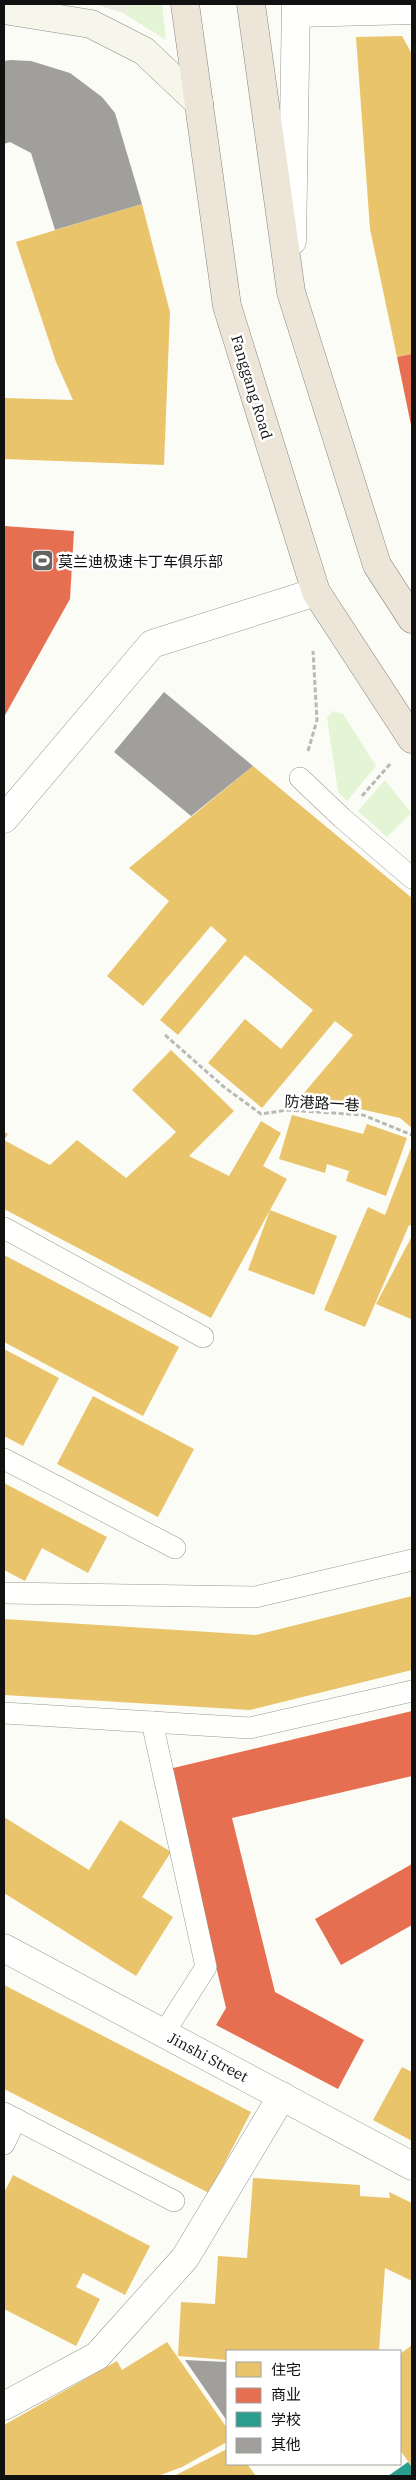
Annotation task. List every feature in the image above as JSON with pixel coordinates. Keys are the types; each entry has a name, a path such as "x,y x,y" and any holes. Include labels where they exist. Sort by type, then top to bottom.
{"highway":[{"name":"Fanggang Road","path":"185,4 227,306 316,592 412,739"},
{"path":"251,4 291,292 377,565 412,618"}],"main road":[{"path":"4,10 91,24 144,51 199,103"}],"street":[{"path":"291,292 296,8 412,10"},
{"path":"4,819 152,644 316,592"},
{"name":"Jinshi Street","path":"4,1948 412,2166"},
{"path":"4,2406 97,2356 185,2258 282,2096"}],"lane":[{"path":"300,778 342,818 412,878"},
{"path":"4,1228 203,1337"},
{"path":"4,1459 175,1548"},
{"path":"4,1593 255,1597 412,1560"},
{"path":"4,1713 250,1728 412,1691"},
{"path":"152,1722 206,1967 164,2033"},
{"path":"4,2144 10,2116 174,2201"}],"path":[{"path":"300,778 317,720 313,647"},
{"path":"342,818 391,762"},
{"name":"防港路一巷","path":"165,1036 224,1087 261,1114 288,1110 363,1115 412,1135"}],"green space":[{"path":"134,4 162,4 166,40 123,13"},
{"path":"333,711 343,714 376,766 347,801 338,792 327,718"},
{"path":"385,780 411,813 387,837 358,811"}],"shaded area":[{"path":"94,4 134,4 123,13"}],"building: 住宅":[{"path":"402,36 412,54 412,354 397,357 370,229 356,37"},
{"path":"142,204 170,312 164,465 4,459 4,398 73,400 56,362 16,242"},
{"path":"4,573 18,580 4,606"},
{"path":"253,766 412,898 412,1128 400,1118 329,1102 299,1099 353,1035 335,1021 262,1108 208,1063 245,1019 281,1049 313,1010 245,955 178,1035 160,1020 227,940 211,926 143,1006 107,976 169,901 129,868"},
{"path":"171,1050 234,1111 189,1156 229,1176 261,1121 281,1133 263,1166 287,1179 211,1318 4,1209 4,1140 50,1165 77,1140 126,1178 176,1132 132,1090"},
{"path":"292,1115 363,1134 367,1124 407,1138 386,1196 346,1181 349,1171 327,1164 325,1173 279,1159"},
{"path":"4,1132 8,1134 4,1140"},
{"path":"411,1148 412,1226 409,1225 365,1327 324,1310 368,1207 385,1215"},
{"path":"270,1210 337,1236 314,1295 248,1270"},
{"path":"412,1236 412,1317 411,1319 376,1304"},
{"path":"4,1255 179,1347 143,1416 4,1342"},
{"path":"4,1349 59,1378 23,1446 4,1436"},
{"path":"93,1396 194,1449 158,1517 57,1464"},
{"path":"4,1483 107,1537 88,1573 42,1548 25,1581 4,1570"},
{"path":"412,1596 412,1670 250,1710 4,1695 4,1619 256,1635"},
{"path":"4,1817 89,1870 120,1820 171,1852 142,1897 173,1917 136,1976 4,1893"},
{"path":"4,1985 251,2112 209,2193 4,2089"},
{"path":"402,2067 412,2072 412,2141 373,2120"},
{"path":"13,2175 150,2246 125,2295 83,2273 76,2287 100,2299 76,2346 4,2309 4,2193"},
{"path":"253,2178 360,2185 360,2196 390,2198 389,2192 412,2203 412,2281 385,2268 379,2350 226,2350 226,2360 178,2356 181,2302 215,2304 218,2256 247,2258"},
{"path":"167,2342 226,2427 226,2443 182,2467 158,2476 4,2476 4,2425 117,2361 122,2370"},
{"path":"412,2345 412,2467 401,2451 401,2353"},
{"path":"226,2450 226,2465 248,2465 256,2476 174,2476"}],"building: 商业":[{"path":"412,354 412,425 411,425 397,357"},
{"path":"4,526 74,531 70,599 4,717"},
{"path":"412,1711 412,1776 232,1818 275,1992 364,2040 338,2089 216,2025 226,2008 169,1769"},
{"path":"412,1864 412,1925 341,1965 315,1919"}],"building: 学校":[{"path":"408,2462 412,2467 412,2476 388,2476"}],"building: 其他":[{"path":"4,61 31,61 70,73 102,97 115,113 142,204 55,230 31,153 10,142 4,144"},
{"path":"164,692 253,766 191,816 114,752"},
{"path":"185,2360 226,2362 226,2420"}],"place":[{"name":"莫兰迪极速卡丁车俱乐部","path":"42,561"}]}
